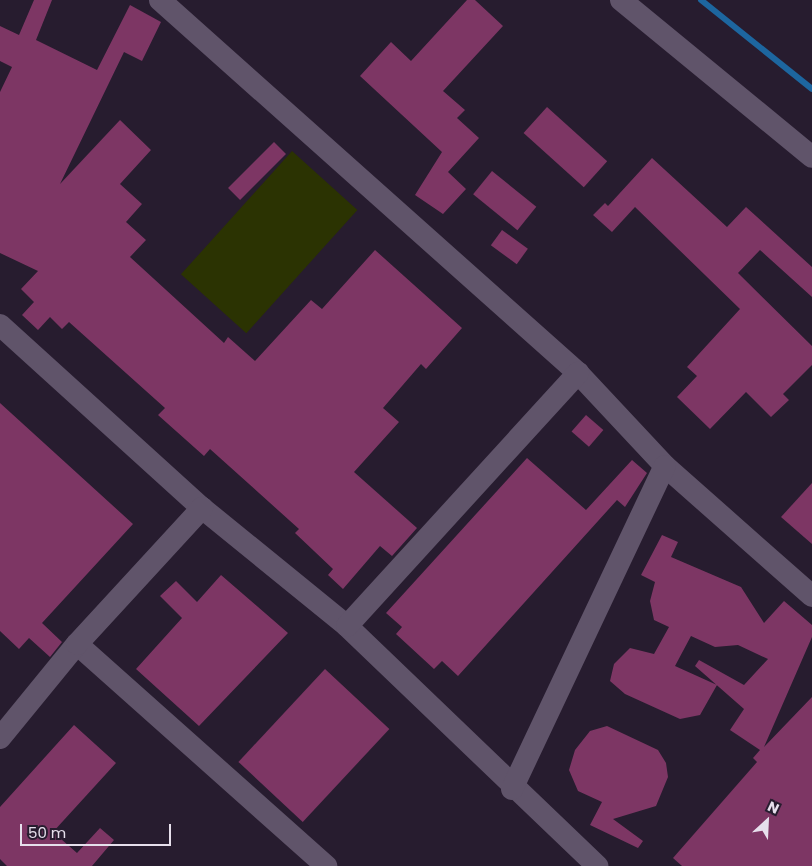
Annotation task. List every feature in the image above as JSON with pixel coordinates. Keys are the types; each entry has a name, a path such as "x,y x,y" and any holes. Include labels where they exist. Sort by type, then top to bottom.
{"lane":[{"path":"160,0 578,373 665,466 812,596"},
{"path":"621,0 812,157"},
{"path":"0,325 202,508 348,626 512,789 597,866"},
{"path":"348,626 578,373"},
{"path":"512,789 665,466"},
{"path":"0,738 77,644 202,508"},
{"path":"77,644 326,866"}],"green space":[{"path":"292,151 357,210 246,333 181,274"}],"building":[{"path":"34,0 52,0 36,40 97,70 130,5 161,22 142,61 124,52 60,184 120,120 151,150 120,184 142,204 126,222 146,240 130,257 224,343 228,337 255,361 311,300 322,309 375,250 462,328 426,369 421,364 383,408 399,422 354,472 417,528 392,556 380,546 343,589 328,575 333,569 295,533 299,529 210,449 204,456 158,415 165,408 69,322 62,329 50,317 38,330 22,315 34,302 21,289 38,271 0,253 0,92 12,67 0,61 0,26 19,35"},
{"path":"467,0 475,0 503,26 443,91 465,110 457,118 479,138 448,172 466,189 443,214 415,195 442,152 360,76 391,42 411,61"},
{"path":"547,107 607,161 584,187 524,133"},
{"path":"274,142 286,154 240,200 228,188"},
{"path":"652,158 727,227 746,207 812,267 812,297 760,250 738,273 812,346 812,365 783,394 789,400 771,417 746,392 710,429 677,397 697,376 687,367 740,309 635,207 612,232 593,215 605,203 608,206"},
{"path":"492,171 536,207 517,230 473,194"},
{"path":"502,230 528,249 517,264 491,245"},
{"path":"0,403 133,524 42,623 62,642 50,657 29,638 19,649 0,631"},
{"path":"586,415 603,430 589,447 572,432"},
{"path":"527,458 586,510 632,460 647,473 625,507 617,500 458,676 442,661 434,669 396,634 402,627 386,613"},
{"path":"812,483 812,544 781,517"},
{"path":"662,535 678,542 671,557 741,587 764,623 784,601 812,625 812,637 764,747 812,697 812,866 682,866 673,858 757,762 753,758 760,750 730,730 744,709 717,685 700,715 680,719 625,694 610,681 614,664 630,648 654,654 669,627 654,620 650,601 655,582 641,575","holes":["691,636 715,647 738,645 768,659 744,685 699,660 695,666 716,685 675,666"]},
{"path":"221,575 288,633 199,726 136,669 182,618 160,596 176,581 197,602"},
{"path":"325,669 389,729 303,822 238,762"},
{"path":"74,725 116,763 53,832 77,853 100,828 114,840 92,866 7,866 0,859 0,807"},
{"path":"607,726 658,750 666,763 668,777 656,806 613,819 643,841 638,848 590,825 602,802 578,791 569,770 575,750 590,731"}],"waterway":[{"path":"701,0 812,89"}]}
